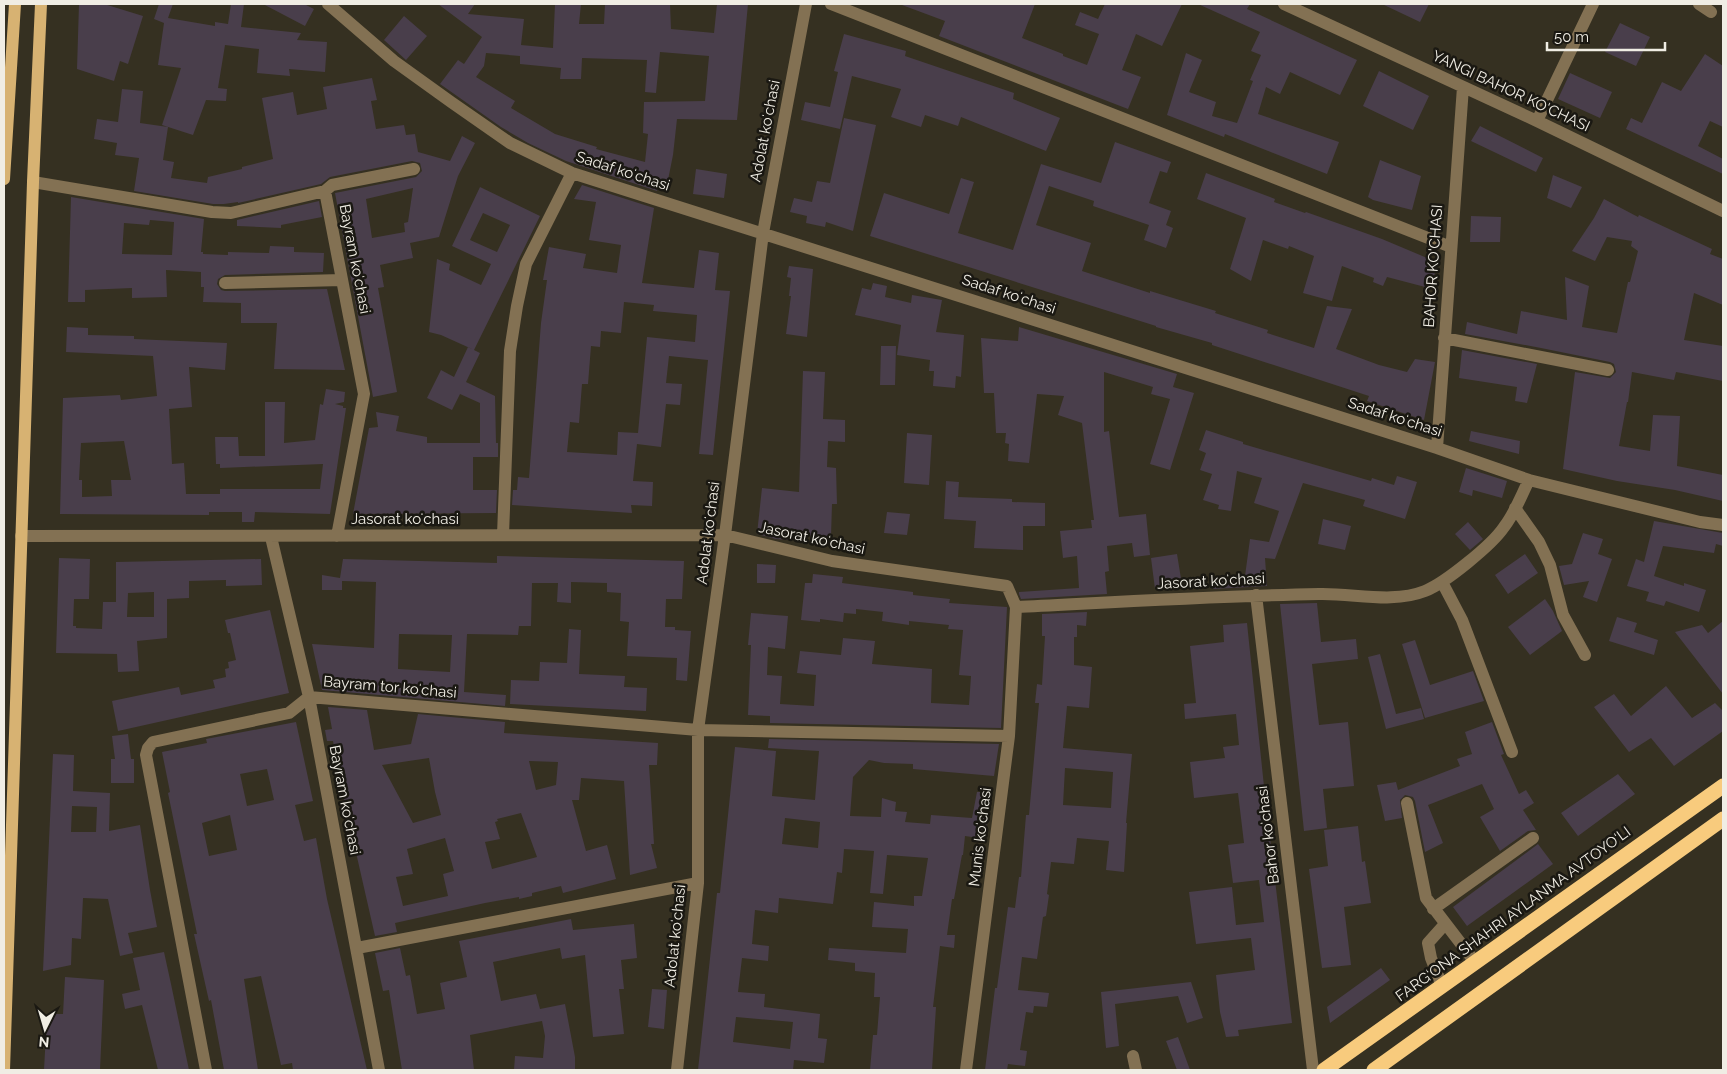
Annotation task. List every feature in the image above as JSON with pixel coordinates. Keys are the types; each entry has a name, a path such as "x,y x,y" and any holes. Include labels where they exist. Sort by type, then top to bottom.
{"highway":[{"name":"FARG‘ONA SHAHRI AYLANMA AVTOYO‘LI","path":"1324,1070 1723,786"},
{"path":"1374,1070 1723,819"},
{"path":"1575,890 1593,912"}],"main road":[{"path":"4,179 15,4"},
{"path":"4,1070 33,182 41,4"}],"street":[{"name":"Sadaf koʻchasi","path":"328,4 394,61 458,108 510,143 572,173 1437,448 1529,480 1700,522 1723,525"},
{"name":"Adolat koʻchasi","path":"677,1070 698,883 698,730 763,233 806,4"},
{"path":"832,4 1451,247"},
{"name":"YANGI BAHOR KO'CHASI","path":"1284,4 1537,120 1723,211"},
{"path":"1537,120 1592,4"},
{"path":"1698,4 1711,12"},
{"name":"BAHOR KO'CHASI","path":"1437,448 1463,87"},
{"path":"325,191 332,185 414,169"},
{"path":"503,535 510,351 517,306 526,264 572,173"},
{"name":"Bayram koʻchasi","path":"33,182 212,212 231,213 325,191 364,394 337,536"},
{"path":"225,283 342,280"},
{"path":"1444,338 1608,370"},
{"name":"Jasorat koʻchasi","path":"21,536 725,535 832,561 1006,586 1016,607 1256,595 1324,594 1394,598 1424,592 1442,582 1485,547 1504,528 1529,480"},
{"path":"1515,508 1539,542 1550,565 1563,615 1585,655"},
{"name":"Bayram koʻchasi","path":"271,537 309,697 379,1070"},
{"path":"1442,582 1462,620 1512,752"},
{"name":"Bahor koʻchasi","path":"1256,595 1312,1070"},
{"name":"Munis koʻchasi","path":"966,1070 1009,736 1016,607"},
{"name":"Bayram tor koʻchasi","path":"206,1070 146,755 148,748 153,742 289,713 309,697 698,730 1009,736"},
{"path":"1407,803 1426,898 1475,962"},
{"path":"1433,909 1532,838"},
{"path":"357,948 698,883"},
{"path":"1442,986 1431,958 1428,943 1445,924"},
{"path":"1133,1056 1136,1070"}],"building":[{"path":"79,4 104,4 143,16 128,64 120,61 114,81 77,69"},
{"path":"159,4 173,4 168,18 215,26 215,22 228,24 231,4 244,4 241,27 301,33 297,40 327,42 325,72 289,69 290,76 257,73 259,49 225,45 218,88 227,89 226,101 206,100 193,135 162,125 181,68 158,65 164,23 154,19"},
{"path":"263,4 304,4 314,9 305,26"},
{"path":"438,4 475,4 468,14 524,19 521,45 553,48 555,4 581,4 579,24 604,24 605,4 670,4 671,29 714,33 717,4 748,4 737,120 677,119 673,155 666,190 658,187 657,191 566,161 528,143 501,127 440,84 458,60 464,64 482,37","holes":["660,52 709,56 705,101 644,102 643,133 648,134 645,162 596,149 597,147 555,134 511,108 515,101 476,77 484,66 486,53 520,56 520,64 561,68 560,79 581,79 582,58 647,60 645,92 656,93"]},
{"path":"902,4 1035,4 1022,38 1087,65 1099,34 1075,25 1080,12 1098,19 1105,4 1182,4 1162,46 1136,34 1122,70 1141,77 1128,109 939,36 945,21"},
{"path":"1198,4 1250,4 1247,9 1357,60 1340,95 1290,72 1280,94 1266,87 1258,114 1339,142 1327,174 1225,134 1224,137 1167,115 1186,53 1202,60 1189,92 1216,102 1212,116 1237,123 1253,81 1250,80 1261,55 1251,51 1260,32"},
{"path":"1382,4 1429,4 1420,22"},
{"path":"404,16 427,36 406,60 384,40"},
{"path":"1620,23 1650,37 1636,66 1605,52"},
{"path":"844,34 906,51 905,56 1014,93 1013,99 1060,118 1046,151 961,117 958,126 925,115 921,127 891,117 901,89 852,76 840,129 801,120 805,102 830,107 838,72 834,71"},
{"path":"1705,54 1723,66 1723,127 1710,121 1698,146 1723,159 1723,174 1626,129 1631,118 1642,123 1662,82 1681,91"},
{"path":"1379,71 1429,96 1413,130 1363,106"},
{"path":"1570,73 1612,92 1600,118 1558,99"},
{"path":"372,78 377,100 371,101 376,129 404,125 406,135 415,134 418,152 450,161 462,136 475,143 458,176 439,237 410,243 413,258 380,265 384,287 378,288 397,392 373,397 335,193 416,177 422,171 420,163 412,161 330,177 321,184 238,203 213,204 134,191 139,158 115,155 117,143 94,139 97,119 118,122 122,89 143,91 140,123 168,127 163,160 174,162 171,178 207,183 208,177 273,159 262,98 293,92 297,115 327,109 323,87","holes":["413,188 408,222 404,223 405,232 372,238 366,199"]},
{"path":"844,118 876,125 853,231 826,222 825,227 806,223 807,216 790,212 794,198 812,202 817,181 830,183"},
{"path":"1480,126 1543,158 1536,172 1471,141"},
{"path":"1115,142 1171,162 1167,173 1160,171 1149,203 1171,211 1166,225 1173,228 1166,248 1144,240 1149,225 1093,206 1094,201 1049,186 1036,225 1091,243 1082,271 1150,293 1150,291 1216,311 1215,313 1268,330 1267,333 1314,348 1327,306 1352,309 1336,349 1379,365 1407,372 1415,359 1435,362 1424,420 1367,401 1369,396 1212,345 1212,343 870,236 884,193 949,214 961,178 974,182 958,233 1013,250 1041,164 1101,183"},
{"path":"1380,160 1421,176 1412,210 1368,197"},
{"path":"696,169 727,174 724,198 693,194"},
{"path":"1206,173 1275,199 1274,202 1382,239 1439,263 1429,288 1387,277 1383,286 1373,282 1374,278 1342,266 1332,301 1303,293 1314,256 1289,246 1288,249 1263,240 1251,281 1230,269 1246,218 1197,199"},
{"path":"1553,175 1582,187 1571,208 1547,198"},
{"path":"582,185 654,208 642,283 694,288 699,250 719,253 715,290 730,291 713,455 699,454 708,360 669,356 666,383 682,384 680,405 666,404 661,447 637,444 633,481 653,482 652,506 631,505 632,513 512,505 513,490 517,490 518,477 529,478 541,323 547,280 543,280 549,247 586,254 583,268 617,273 621,245 589,240 596,202 574,199","holes":["624,302 654,305 653,311 697,315 695,342 647,337 638,433 618,432 617,455 567,452 570,422 579,423 582,384 588,384 591,346 600,347 601,331 621,333"]},
{"path":"480,187 540,216 474,350 480,353 466,382 495,396 498,457 473,457 473,490 497,490 496,513 353,514 369,428 378,427 376,412 399,416 396,431 427,437 427,443 480,443 480,403 460,394 452,410 427,398 441,370 454,377 468,347 441,335 429,332 437,259 450,264 449,270 481,285 491,264 452,246","holes":["483,213 510,225 497,252 470,240"]},
{"path":"71,197 204,219 201,252 203,254 228,255 228,252 269,253 270,246 294,247 294,252 324,253 323,272 225,275 218,279 217,284 221,290 225,291 327,289 345,370 274,369 277,323 241,323 241,303 203,302 204,287 201,287 201,272 166,270 167,297 132,298 132,288 85,290 85,302 68,302","holes":["150,220 174,222 172,255 122,254 124,223 149,225"]},
{"path":"1604,199 1638,217 1639,215 1712,249 1710,254 1723,259 1723,305 1694,293 1684,340 1723,346 1723,381 1676,372 1674,380 1632,372 1619,446 1650,451 1653,415 1680,416 1677,466 1723,475 1723,501 1563,469 1575,372 1610,378 1616,372 1614,364 1465,334 1467,322 1517,334 1521,311 1567,320 1565,277 1589,286 1582,327 1617,333 1628,282 1630,282 1638,251 1631,246 1632,241 1607,237 1595,261 1572,251"},
{"path":"319,201 322,217 281,225 281,228 237,226 237,220"},
{"path":"1471,216 1501,217 1500,242 1470,242"},
{"path":"789,266 813,269 807,337 786,334 791,296 789,296 791,278 787,277"},
{"path":"873,283 887,286 885,297 911,303 912,295 942,300 936,332 964,335 961,377 956,376 955,388 933,386 934,371 929,371 930,360 897,355 901,325 855,315 862,288 871,290"},
{"path":"67,327 88,328 88,335 134,336 134,339 227,343 225,370 189,367 192,407 169,409 172,464 184,463 186,494 220,494 220,489 320,489 323,464 220,468 220,464 216,464 215,437 238,437 239,456 265,456 265,402 285,402 284,443 315,440 320,404 323,405 326,389 345,392 344,402 335,404 346,408 330,514 255,512 254,522 242,522 242,512 209,512 209,515 60,514 63,398 120,395 121,400 157,396 153,356 66,352","holes":["124,441 131,480 111,480 112,496 82,497 82,480 79,480 81,443"]},
{"path":"1019,327 1177,374 1173,387 1194,393 1170,470 1150,464 1170,399 1151,394 1153,387 1104,372 1104,432 1109,431 1119,517 1146,514 1150,555 1134,557 1132,543 1107,546 1109,571 1105,572 1107,594 1021,599 1019,594 1019,592 1079,588 1077,556 1063,558 1060,531 1092,528 1091,520 1094,520 1082,423 1058,415 1064,396 1037,394 1029,463 1008,461 1009,444 1005,443 1006,433 996,433 994,393 984,393 981,338 1018,341"},
{"path":"881,346 896,346 895,385 880,385"},
{"path":"1462,350 1537,364 1527,403 1515,401 1517,387 1459,378"},
{"path":"803,371 825,372 823,419 845,420 845,442 828,441 827,467 836,468 837,504 832,504 831,536 790,535 789,540 776,539 757,534 762,488 799,492"},
{"path":"1206,430 1243,442 1243,444 1371,481 1372,478 1394,485 1397,476 1417,482 1405,519 1363,506 1365,500 1303,483 1275,559 1265,558 1267,586 1213,589 1212,579 1245,576 1250,539 1269,542 1279,511 1254,503 1262,478 1237,471 1231,511 1218,509 1219,505 1203,500 1212,474 1200,470 1206,453 1199,450"},
{"path":"1471,431 1520,441 1519,454 1469,441"},
{"path":"907,433 932,435 929,485 904,483"},
{"path":"1466,468 1507,481 1502,498 1473,490 1472,496 1459,492"},
{"path":"946,481 959,482 958,497 1012,499 1012,502 1045,503 1045,526 1023,526 1023,550 974,548 976,521 944,519"},
{"path":"887,512 910,514 907,535 884,533"},
{"path":"1323,519 1351,526 1345,550 1318,544"},
{"path":"1654,521 1723,533 1723,546 1716,544 1714,553 1663,546 1654,576 1684,586 1684,583 1706,590 1699,612 1666,601 1664,606 1646,601 1649,592 1627,586 1636,559 1644,562"},
{"path":"1468,522 1483,539 1470,550 1455,534"},
{"path":"1583,533 1603,539 1598,554 1612,559 1597,602 1583,597 1589,581 1564,585 1559,566 1572,564"},
{"path":"1177,554 1182,585 1155,589 1151,558"},
{"path":"1525,554 1538,573 1508,594 1495,575"},
{"path":"497,556 684,561 682,599 666,599 665,627 675,627 675,630 691,631 687,681 676,680 677,658 627,656 629,622 620,621 621,593 607,592 607,583 571,582 571,603 557,602 558,583 532,583 531,626 519,626 518,635 467,634 464,692 506,695 505,706 322,690 312,644 374,648 376,582 342,581 342,590 322,590 322,575 340,578 343,559 497,563","holes":["399,634 452,635 450,672 398,669"]},
{"path":"59,558 90,559 89,599 74,599 73,626 76,626 76,628 102,629 103,602 116,602 116,562 261,559 262,585 226,586 226,580 189,581 189,598 167,599 167,638 137,641 139,671 118,672 117,654 56,653","holes":["154,592 154,617 127,617 128,593"]},
{"path":"757,564 776,565 775,583 757,583"},
{"path":"813,574 843,577 842,583 913,592 913,595 950,599 949,603 1007,607 1001,728 770,723 770,716 748,715 751,645 748,645 751,613 788,616 785,649 768,647 767,675 782,676 780,704 814,706 816,675 797,673 800,651 841,655 843,638 875,641 872,664 932,669 931,703 969,705 971,676 959,675 963,630 948,629 949,625 909,621 909,625 882,621 883,612 856,609 856,614 844,613 843,622 820,619 820,622 801,620 805,583 812,583"},
{"path":"1545,599 1562,631 1530,655 1508,627"},
{"path":"1317,603 1321,642 1356,639 1358,659 1312,664 1319,725 1348,722 1354,786 1323,789 1327,828 1304,831 1280,604"},
{"path":"270,610 289,693 118,731 112,701 179,687 181,695 215,688 213,680 226,677 225,669 229,668 228,662 236,660 225,620"},
{"path":"1087,612 1086,626 1077,625 1077,637 1074,637 1074,665 1092,667 1089,708 1067,706 1063,748 1132,754 1124,872 1106,870 1109,841 1077,838 1074,864 1051,862 1046,916 1043,917 1037,959 1022,957 1018,990 1049,993 1047,1007 1034,1006 1033,1013 1026,1012 1020,1050 1027,1051 1025,1066 1008,1064 1007,1070 985,1070 995,988 997,988 1008,907 1015,908 1019,877 1021,877 1026,815 1029,815 1039,703 1035,703 1037,684 1042,685 1045,636 1042,636 1042,614","holes":["1065,768 1113,772 1111,808 1063,805"]},
{"path":"1617,617 1637,623 1634,632 1658,640 1654,655 1609,641"},
{"path":"1723,621 1723,694 1675,632 1702,625 1708,633"},
{"path":"1247,623 1292,1023 1238,1030 1239,1036 1226,1037 1220,1012 1216,975 1255,970 1251,938 1196,944 1189,892 1232,887 1236,925 1264,922 1259,880 1233,883 1228,845 1244,843 1238,793 1194,798 1190,762 1225,758 1223,747 1239,745 1236,714 1185,719 1184,704 1196,703 1190,646 1224,642 1223,625"},
{"path":"569,629 581,630 579,674 625,676 624,687 647,688 646,711 510,704 511,680 539,681 540,662 567,663"},
{"path":"1415,640 1430,685 1473,671 1484,701 1425,718 1402,644"},
{"path":"1380,654 1396,714 1421,708 1424,719 1386,729 1368,657"},
{"path":"1666,686 1692,718 1715,703 1723,711 1723,731 1674,766 1651,738 1629,752 1594,707 1614,694 1631,716"},
{"path":"328,707 367,710 374,750 411,744 418,714 505,722 504,733 658,743 657,765 649,765 654,844 651,844 657,868 630,875 624,781 581,778 579,800 572,800 586,851 607,845 616,879 563,893 561,886 532,893 532,896 519,899 519,897 485,903 395,923 397,932 375,936 351,835 333,741 327,741 325,730 332,729","holes":["429,758 441,815 413,823 382,765","529,761 558,762 556,785 536,790","521,813 537,857 492,869 485,842 500,839 495,822 498,821 497,819","445,838 454,871 443,874 448,896 403,906 396,877 413,874 407,849"]},
{"path":"296,722 313,801 295,805 304,841 316,838 327,899 367,1070 293,1070 292,1063 281,1065 261,976 244,979 258,1070 224,1070 211,1000 209,1001 194,934 197,934 168,793 170,792 162,752 207,743 206,739","holes":["267,769 274,800 247,806 240,774","230,815 237,850 209,856 202,823"]},
{"path":"1492,722 1504,754 1501,755 1519,794 1526,790 1534,803 1523,810 1536,830 1528,831 1500,851 1480,817 1494,809 1482,784 1428,805 1443,843 1425,852 1413,797 1405,795 1400,800 1402,818 1385,821 1377,785 1396,782 1398,790 1460,766 1457,759 1472,754 1465,732"},
{"path":"128,734 131,759 134,759 134,783 111,783 111,759 115,759 112,736"},
{"path":"769,739 999,744 994,776 913,769 913,764 884,763 869,760 853,777 850,816 881,817 882,798 896,802 895,811 907,812 905,822 930,824 931,815 972,818 977,792 991,792 985,839 965,836 954,899 952,899 947,935 955,935 954,948 940,946 933,1007 936,1007 932,1070 870,1070 873,1035 877,1035 880,997 874,997 875,973 855,971 855,963 828,960 829,948 906,953 908,929 872,927 874,902 914,906 914,896 922,896 928,858 887,855 883,894 870,893 874,851 844,849 842,873 837,872 833,904 779,898 778,913 755,910 752,944 769,946 768,961 742,958 738,992 765,994 764,1007 820,1014 818,1038 827,1039 824,1063 794,1060 793,1070 698,1070 717,893 720,893 735,747 776,751 772,796 815,800 819,751 768,748","holes":["785,818 820,822 818,848 782,844","736,1017 793,1022 790,1049 733,1042"]},
{"path":"53,754 74,755 73,791 110,793 109,831 140,825 157,927 128,933 133,953 120,956 108,899 83,898 81,939 72,938 71,965 43,971","holes":["72,806 97,807 96,832 71,832"]},
{"path":"1618,774 1635,794 1578,836 1561,813"},
{"path":"1358,826 1362,862 1365,861 1371,903 1344,907 1351,965 1322,968 1309,869 1328,866 1324,830"},
{"path":"1538,844 1553,864 1467,926 1453,907"},
{"path":"571,919 573,930 634,924 637,958 621,960 624,989 619,989 624,1034 593,1037 585,955 562,959 560,948 493,962 501,1001 536,994 540,1009 565,1004 575,1057 575,1070 514,1070 515,1056 543,1058 545,1036 542,1021 470,1035 474,1070 402,1070 389,990 383,991 375,953 400,948 406,976 410,975 417,1014 445,1009 440,983 467,977 459,941"},
{"path":"164,952 189,1070 158,1070 142,1005 125,1009 122,994 140,990 133,958"},
{"path":"1381,968 1390,980 1330,1023 1327,1007"},
{"path":"65,977 104,980 100,1070 44,1070 47,1014 63,1014"},
{"path":"1191,982 1203,1018 1187,1023 1178,996 1115,1004 1119,1046 1106,1048 1101,992"},
{"path":"652,989 667,990 664,1029 648,1027"},
{"path":"1178,1037 1190,1070 1177,1070 1166,1041"}]}
